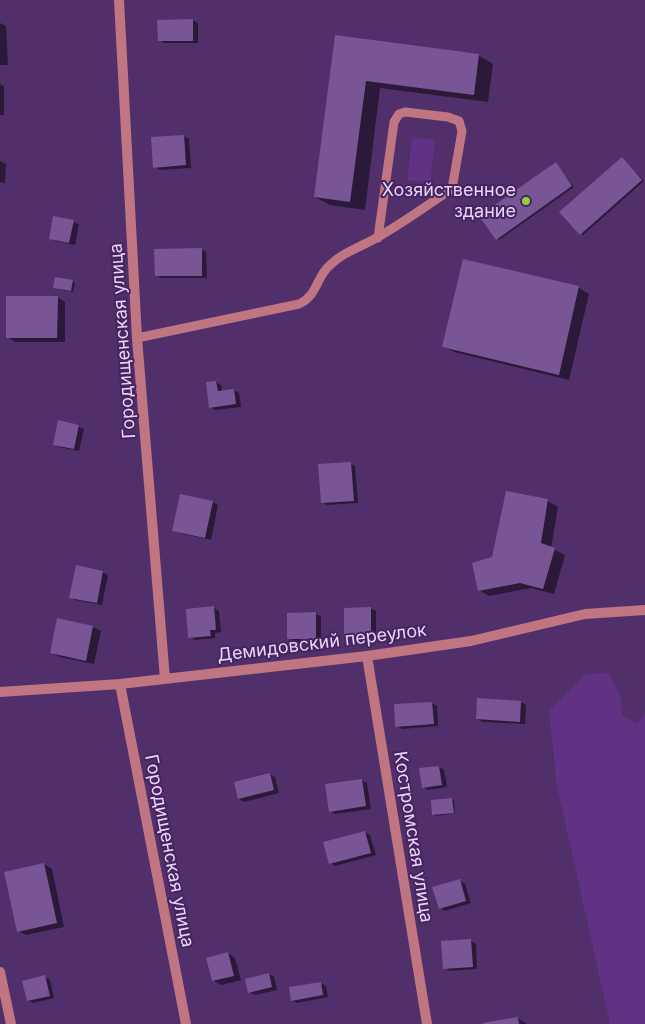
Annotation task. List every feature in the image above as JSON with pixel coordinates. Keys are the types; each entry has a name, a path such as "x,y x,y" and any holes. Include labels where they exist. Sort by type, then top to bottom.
{"street":[{"name":"Городищенская улица","path":"120,0 137,338 165,679"},
{"name":"Демидовский переулок","path":"0,692 120,684 367,656 471,641 585,614 645,610"},
{"name":"Костромская улица","path":"367,656 427,1024"},
{"name":"Городищенская улица","path":"120,684 186,1024"},
{"path":"0,972 11,1024"}],"lane":[{"path":"137,338 307,301 313,294 327,267 341,255 378,238 452,189 462,131 459,121 448,117 405,112 399,114 394,122 378,238"}],"shaded area":[{"path":"412,137 435,140 430,183 407,180"},
{"path":"609,673 621,698 622,715 636,724 645,715 645,1024 610,1024 557,786 549,711 586,674"}],"building":[{"path":"193,19 193,41 158,41 157,20"},
{"path":"335,35 479,54 474,95 366,81 350,202 314,197"},
{"path":"184,135 186,165 153,168 151,137"},
{"path":"622,157 642,180 580,235 559,212"},
{"name":"Хозяйственное здание","path":"556,162 572,186 496,240 479,216"},
{"path":"53,216 74,220 69,243 49,239"},
{"path":"202,248 202,276 155,276 154,249"},
{"path":"463,259 579,286 559,375 442,347"},
{"path":"55,277 73,280 71,291 53,288"},
{"path":"6,296 58,296 57,338 6,338"},
{"path":"216,381 218,391 234,389 236,404 209,408 206,382"},
{"path":"58,420 79,425 74,449 53,445"},
{"path":"351,462 354,501 321,503 318,464"},
{"path":"506,491 548,499 541,543 555,548 543,589 520,583 478,591 472,563 492,557"},
{"path":"180,494 213,501 205,538 172,531"},
{"path":"76,565 103,571 97,603 69,598"},
{"path":"214,606 216,630 210,630 211,636 188,638 186,609"},
{"path":"371,607 371,635 344,636 344,608"},
{"path":"316,612 316,639 287,639 287,613"},
{"path":"57,618 93,626 86,661 50,653"},
{"path":"477,698 521,701 520,722 476,719"},
{"path":"432,702 434,724 395,727 394,704"},
{"path":"439,766 442,785 422,788 419,768"},
{"path":"270,773 274,790 238,799 234,782"},
{"path":"362,779 366,806 329,812 325,784"},
{"path":"452,798 454,813 432,815 431,800"},
{"path":"365,831 371,853 329,864 323,842"},
{"path":"44,863 57,923 17,932 4,872"},
{"path":"460,879 466,901 439,909 432,887"},
{"path":"471,939 473,967 443,969 441,941"},
{"path":"228,952 234,976 212,981 206,958"},
{"path":"269,973 272,987 248,993 245,979"},
{"path":"45,975 50,996 27,1001 22,981"},
{"path":"321,982 323,995 291,1001 289,987"},
{"path":"518,1017 519,1024 483,1024 483,1023"}],"place":[{"name":"Хозяйственное здание","path":"526,201"}]}
